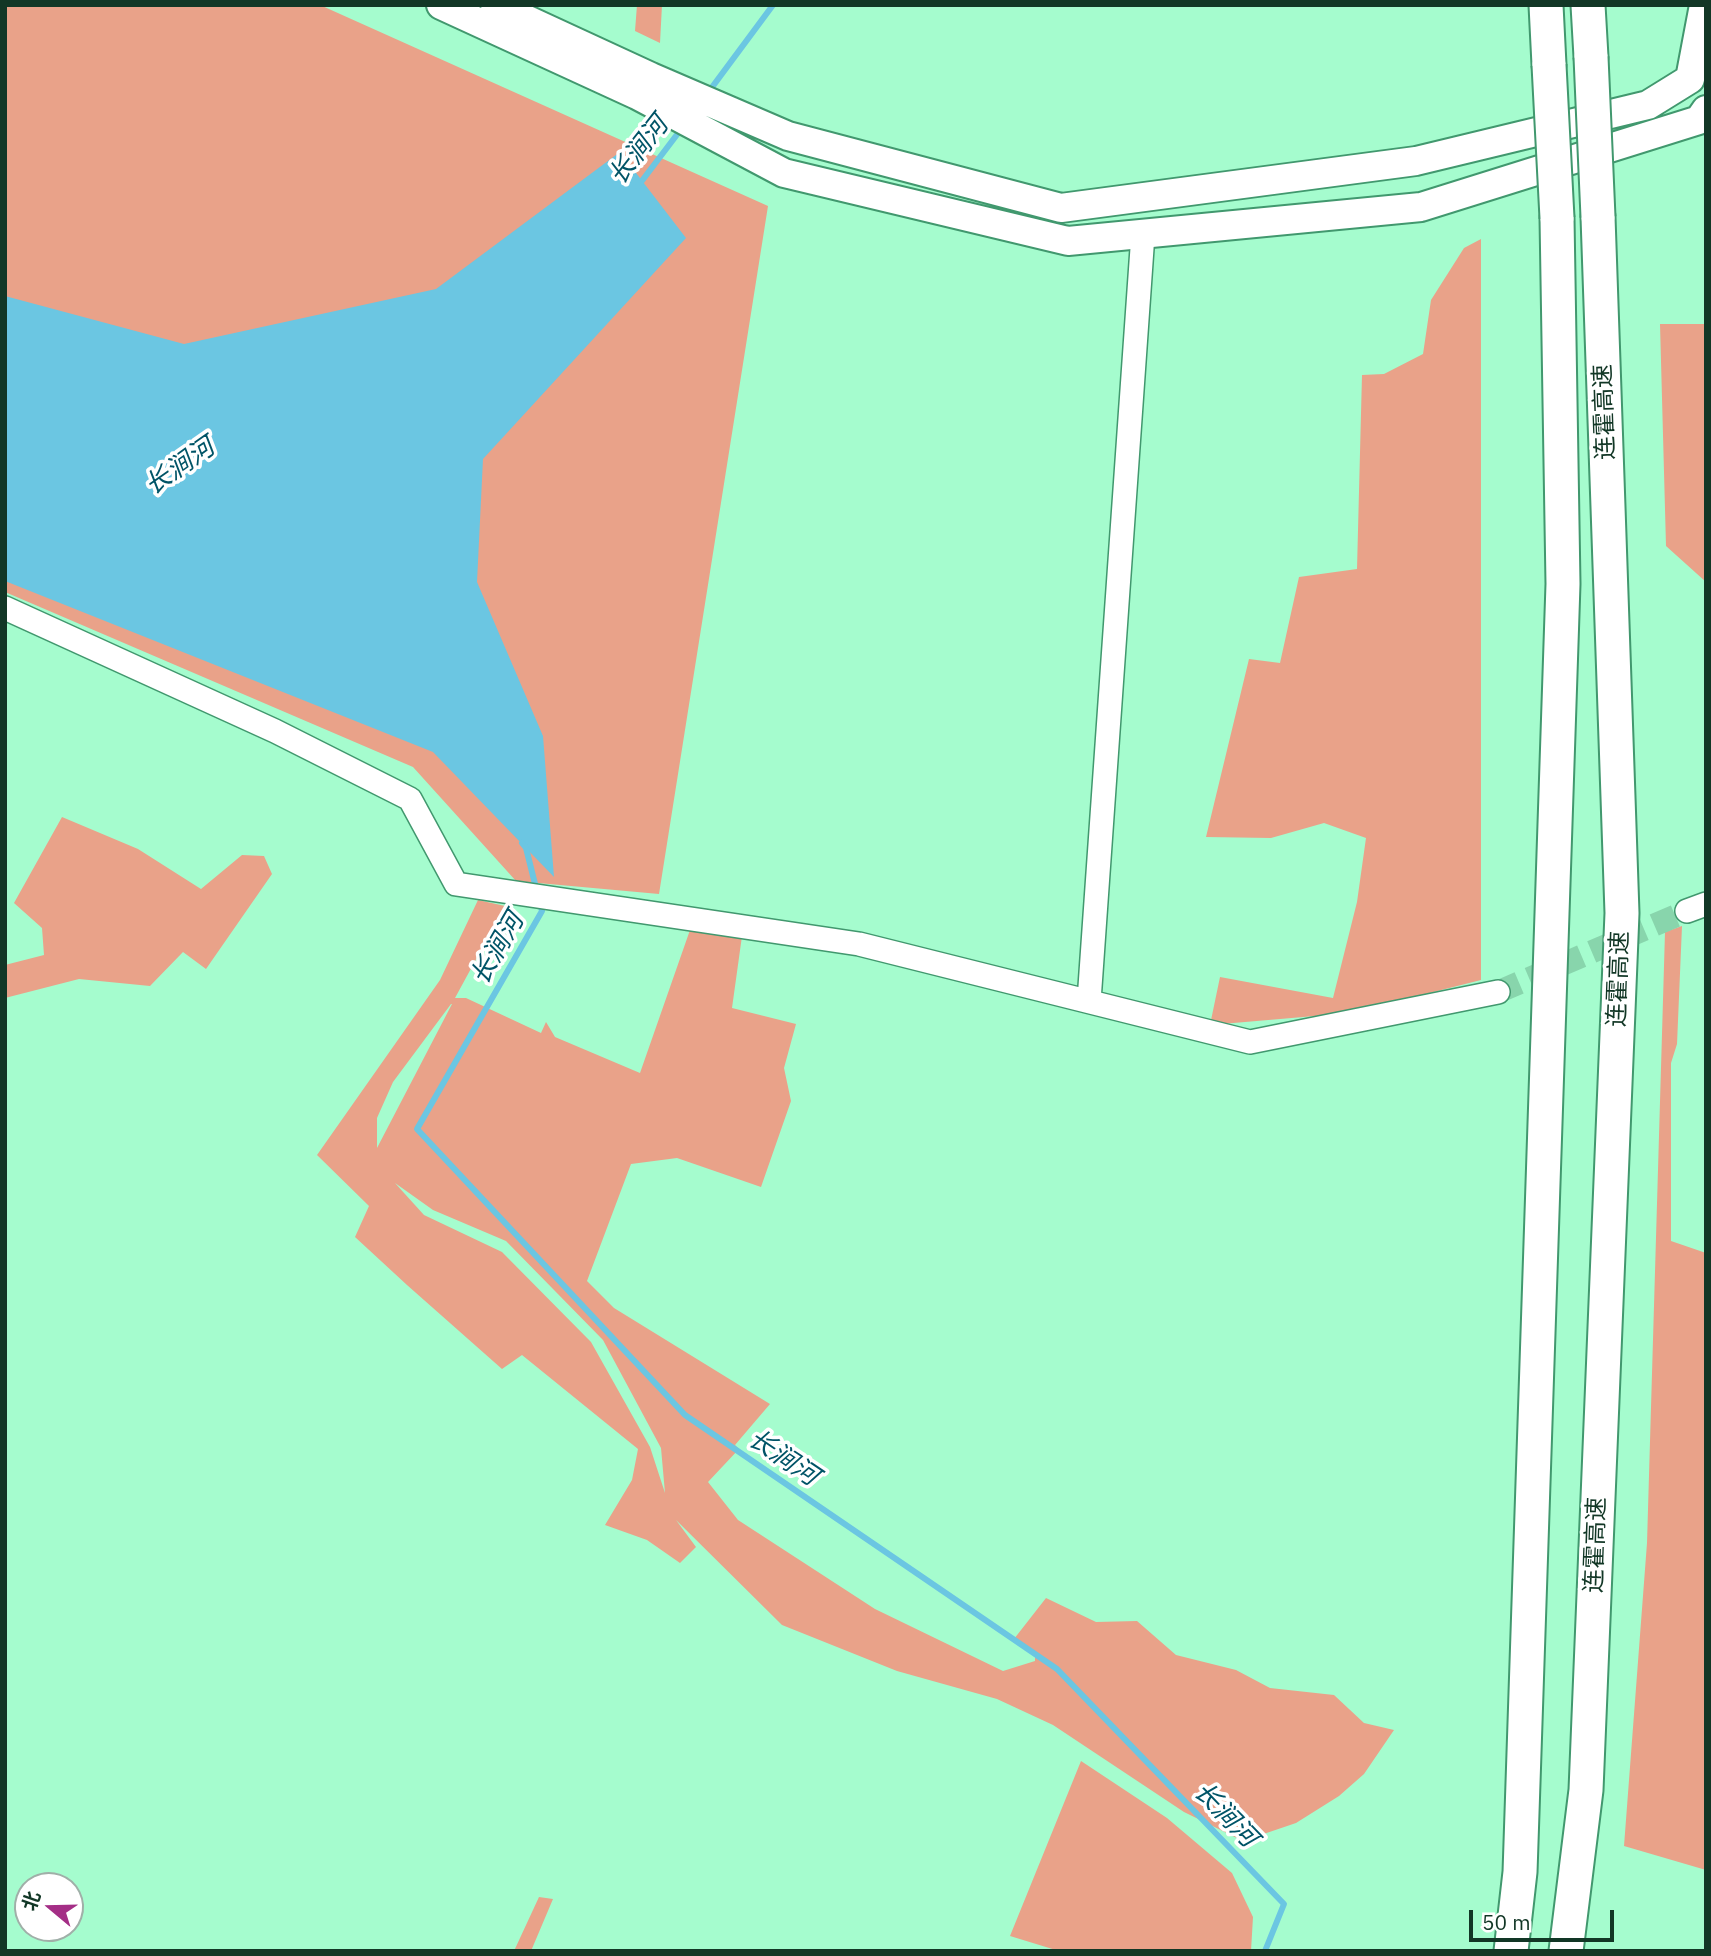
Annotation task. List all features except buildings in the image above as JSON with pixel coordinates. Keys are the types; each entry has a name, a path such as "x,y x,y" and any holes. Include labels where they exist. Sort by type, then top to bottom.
{"highway":[{"name":"连霍高速","path":"1511,1951 1520,1872 1563,584 1557,218 1546,5"},
{"name":"连霍高速","path":"1566,1951 1586,1790 1622,913 1588,5"}],"main road":[{"path":"441,5 644,86 788,136 1061,208 1416,161 1648,105 1690,79 1704,5"},
{"path":"495,5 644,86 784,173 1069,241 1421,207 1699,120 1706,110"}],"street":[{"path":"1089,1001 1143,234"},
{"path":"5,608 275,731 410,799 456,884 859,944 1250,1042 1498,992"}],"shaded area":[{"path":"5,5 320,5 768,206 659,894 516,881 413,767 5,592"},
{"path":"637,5 662,5 660,43 635,31"},
{"path":"1481,239 1481,980 1350,1013 1210,1025 1220,977 1333,998 1357,902 1366,838 1324,823 1271,838 1206,837 1249,659 1280,663 1299,577 1357,569 1362,375 1384,374 1423,354 1431,300 1464,248"},
{"path":"1660,324 1706,324 1706,582 1666,546"},
{"path":"62,817 138,849 201,889 242,855 264,856 272,874 206,969 183,952 150,986 79,979 5,998 5,965 44,955 42,928 14,903"},
{"path":"478,900 505,906 455,998 466,998 541,1033 546,1022 555,1037 640,1073 690,930 742,936 732,1008 796,1024 784,1068 791,1101 761,1187 677,1158 631,1164 587,1281 614,1308 770,1404 735,1445 739,1449 708,1482 738,1520 875,1609 1003,1671 1035,1661 1035,1652 1014,1639 1046,1598 1096,1622 1137,1621 1176,1655 1236,1670 1270,1688 1334,1695 1364,1723 1394,1730 1364,1774 1339,1796 1296,1823 1243,1841 1184,1812 1053,1725 997,1699 897,1671 782,1625 676,1520 696,1547 680,1563 647,1540 605,1525 632,1480 638,1449 522,1355 502,1369 407,1285 355,1237 369,1206 317,1155 440,980","holes":["452,1004 377,1148 377,1118 393,1082","395,1183 433,1210 506,1241 603,1340 661,1448 665,1493 650,1447 591,1342 502,1252 424,1215"]},
{"path":"1682,926 1677,1044 1671,1063 1671,1241 1706,1253 1706,1870 1624,1846 1647,1543 1665,932"},
{"path":"1081,1761 1167,1818 1232,1873 1253,1917 1251,1951 1059,1951 1010,1936"},
{"path":"539,1897 553,1899 531,1951 514,1951"}],"water":[{"path":"620,152 686,238 483,459 477,582 543,736 554,877 433,752 5,581 5,296 184,344 436,289"}],"waterway":[{"name":"长涧河","path":"707,94 773,5"},
{"name":"长涧河","path":"638,186 682,128"},
{"name":"长涧河","path":"522,843 526,848 537,892"},
{"name":"长涧河","path":"540,903 542,911 417,1129 685,1415 1057,1669 1284,1904 1265,1951"}],"tunnel":[{"path":"1498,992 1687,911"}]}
